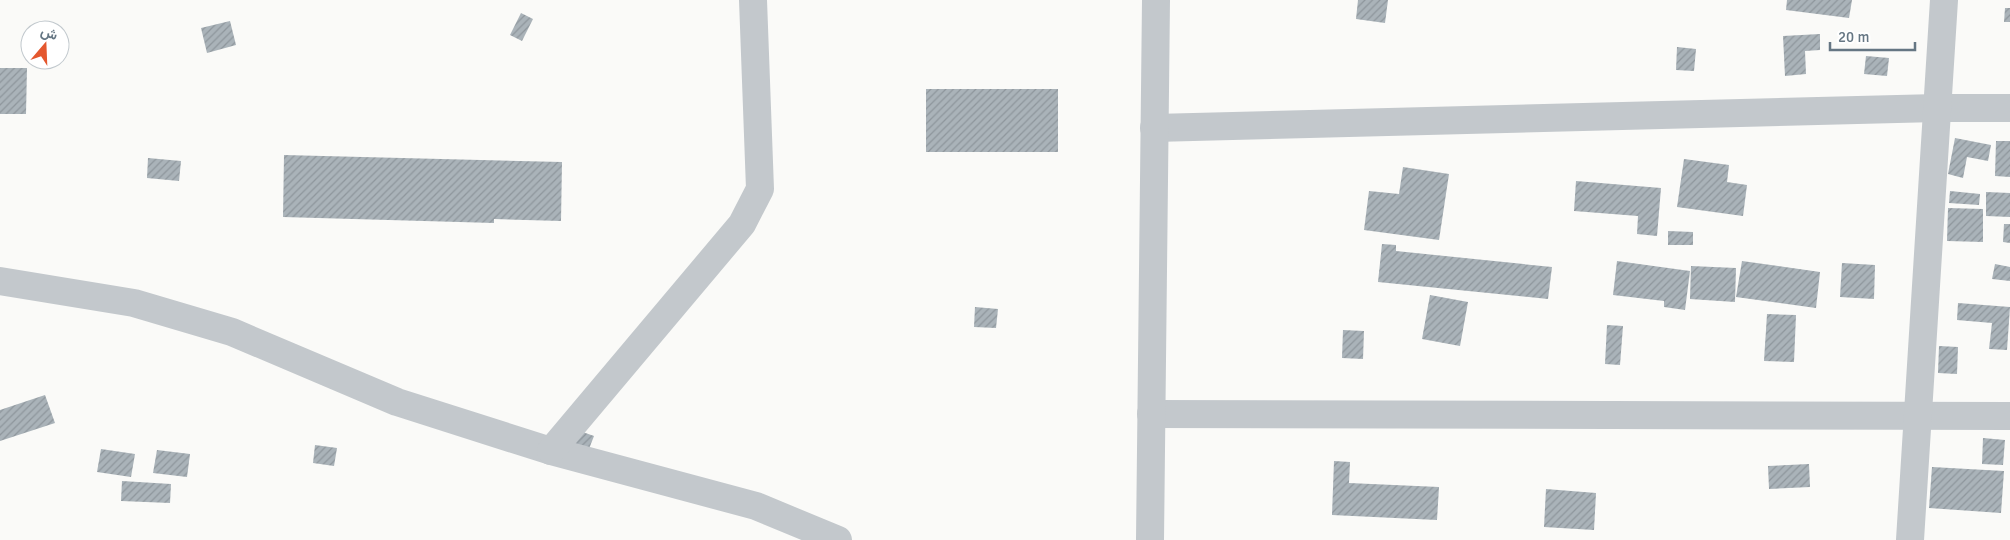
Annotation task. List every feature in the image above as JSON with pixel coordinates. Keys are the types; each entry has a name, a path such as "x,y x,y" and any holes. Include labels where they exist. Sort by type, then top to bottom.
{"street":[{"path":"551,451 742,224 760,189 753,0"},
{"path":"1150,540 1156,0"},
{"path":"1910,540 1944,0"},
{"path":"1154,128 1937,108 2010,108"},
{"path":"0,281 134,303 232,332 397,402 551,451 756,506 838,540"},
{"path":"1151,414 2010,416"}],"building":[{"path":"1358,0 1388,0 1385,23 1356,19"},
{"path":"1787,0 1852,0 1849,18 1786,10"},
{"path":"2005,8 2010,8 2010,22 2004,22"},
{"path":"521,13 533,19 522,41 510,35"},
{"path":"230,21 236,45 207,53 201,28"},
{"path":"1820,34 1820,50 1805,51 1806,74 1785,76 1783,36"},
{"path":"1677,47 1696,49 1694,71 1676,70"},
{"path":"1866,56 1889,58 1887,76 1864,74"},
{"path":"0,68 27,70 26,114 0,114"},
{"path":"926,89 1058,89 1058,152 926,152"},
{"path":"1955,138 1991,145 1988,161 1967,157 1963,178 1948,174"},
{"path":"1996,141 2010,141 2010,177 1995,176"},
{"path":"284,155 562,162 561,221 494,219 494,223 283,217"},
{"path":"148,158 181,161 179,181 147,178"},
{"path":"1684,159 1729,165 1727,182 1747,185 1743,216 1677,207"},
{"path":"1403,167 1449,174 1439,240 1364,230 1369,191 1399,194"},
{"path":"1576,181 1661,188 1657,236 1637,234 1638,216 1574,211"},
{"path":"1950,191 1980,194 1979,205 1949,203"},
{"path":"1986,192 2010,193 2010,217 1986,216"},
{"path":"1948,208 1983,209 1983,242 1947,241"},
{"path":"2004,224 2010,224 2010,243 2003,242"},
{"path":"1668,231 1693,232 1693,245 1668,245"},
{"path":"1382,244 1396,245 1396,251 1552,267 1548,299 1378,282"},
{"path":"1617,261 1690,271 1685,310 1664,307 1664,301 1613,295"},
{"path":"1742,261 1820,272 1816,308 1736,297"},
{"path":"1842,263 1875,265 1874,299 1840,297"},
{"path":"1995,264 2010,267 2010,281 1992,279"},
{"path":"1691,266 1736,268 1735,302 1690,299"},
{"path":"1430,295 1468,302 1460,346 1422,339"},
{"path":"1958,303 2010,307 2007,350 1989,349 1992,323 1957,320"},
{"path":"975,307 998,309 996,328 974,327"},
{"path":"1767,314 1796,315 1794,362 1764,361"},
{"path":"1607,325 1623,326 1620,365 1605,364"},
{"path":"1343,330 1364,331 1363,359 1342,358"},
{"path":"1939,346 1958,347 1957,374 1938,373"},
{"path":"45,395 55,423 0,441 0,410"},
{"path":"577,430 594,436 587,454 571,448"},
{"path":"1983,438 2005,440 2003,465 1982,464"},
{"path":"315,445 337,448 334,466 313,463"},
{"path":"101,449 135,454 131,477 97,472"},
{"path":"157,450 190,454 187,477 153,473"},
{"path":"1334,461 1350,462 1349,483 1439,487 1437,520 1332,515"},
{"path":"1809,464 1810,487 1769,489 1768,466"},
{"path":"1932,467 2004,471 2001,513 1929,508"},
{"path":"122,481 171,484 170,503 121,501"},
{"path":"1546,489 1596,493 1594,530 1544,527"}]}
